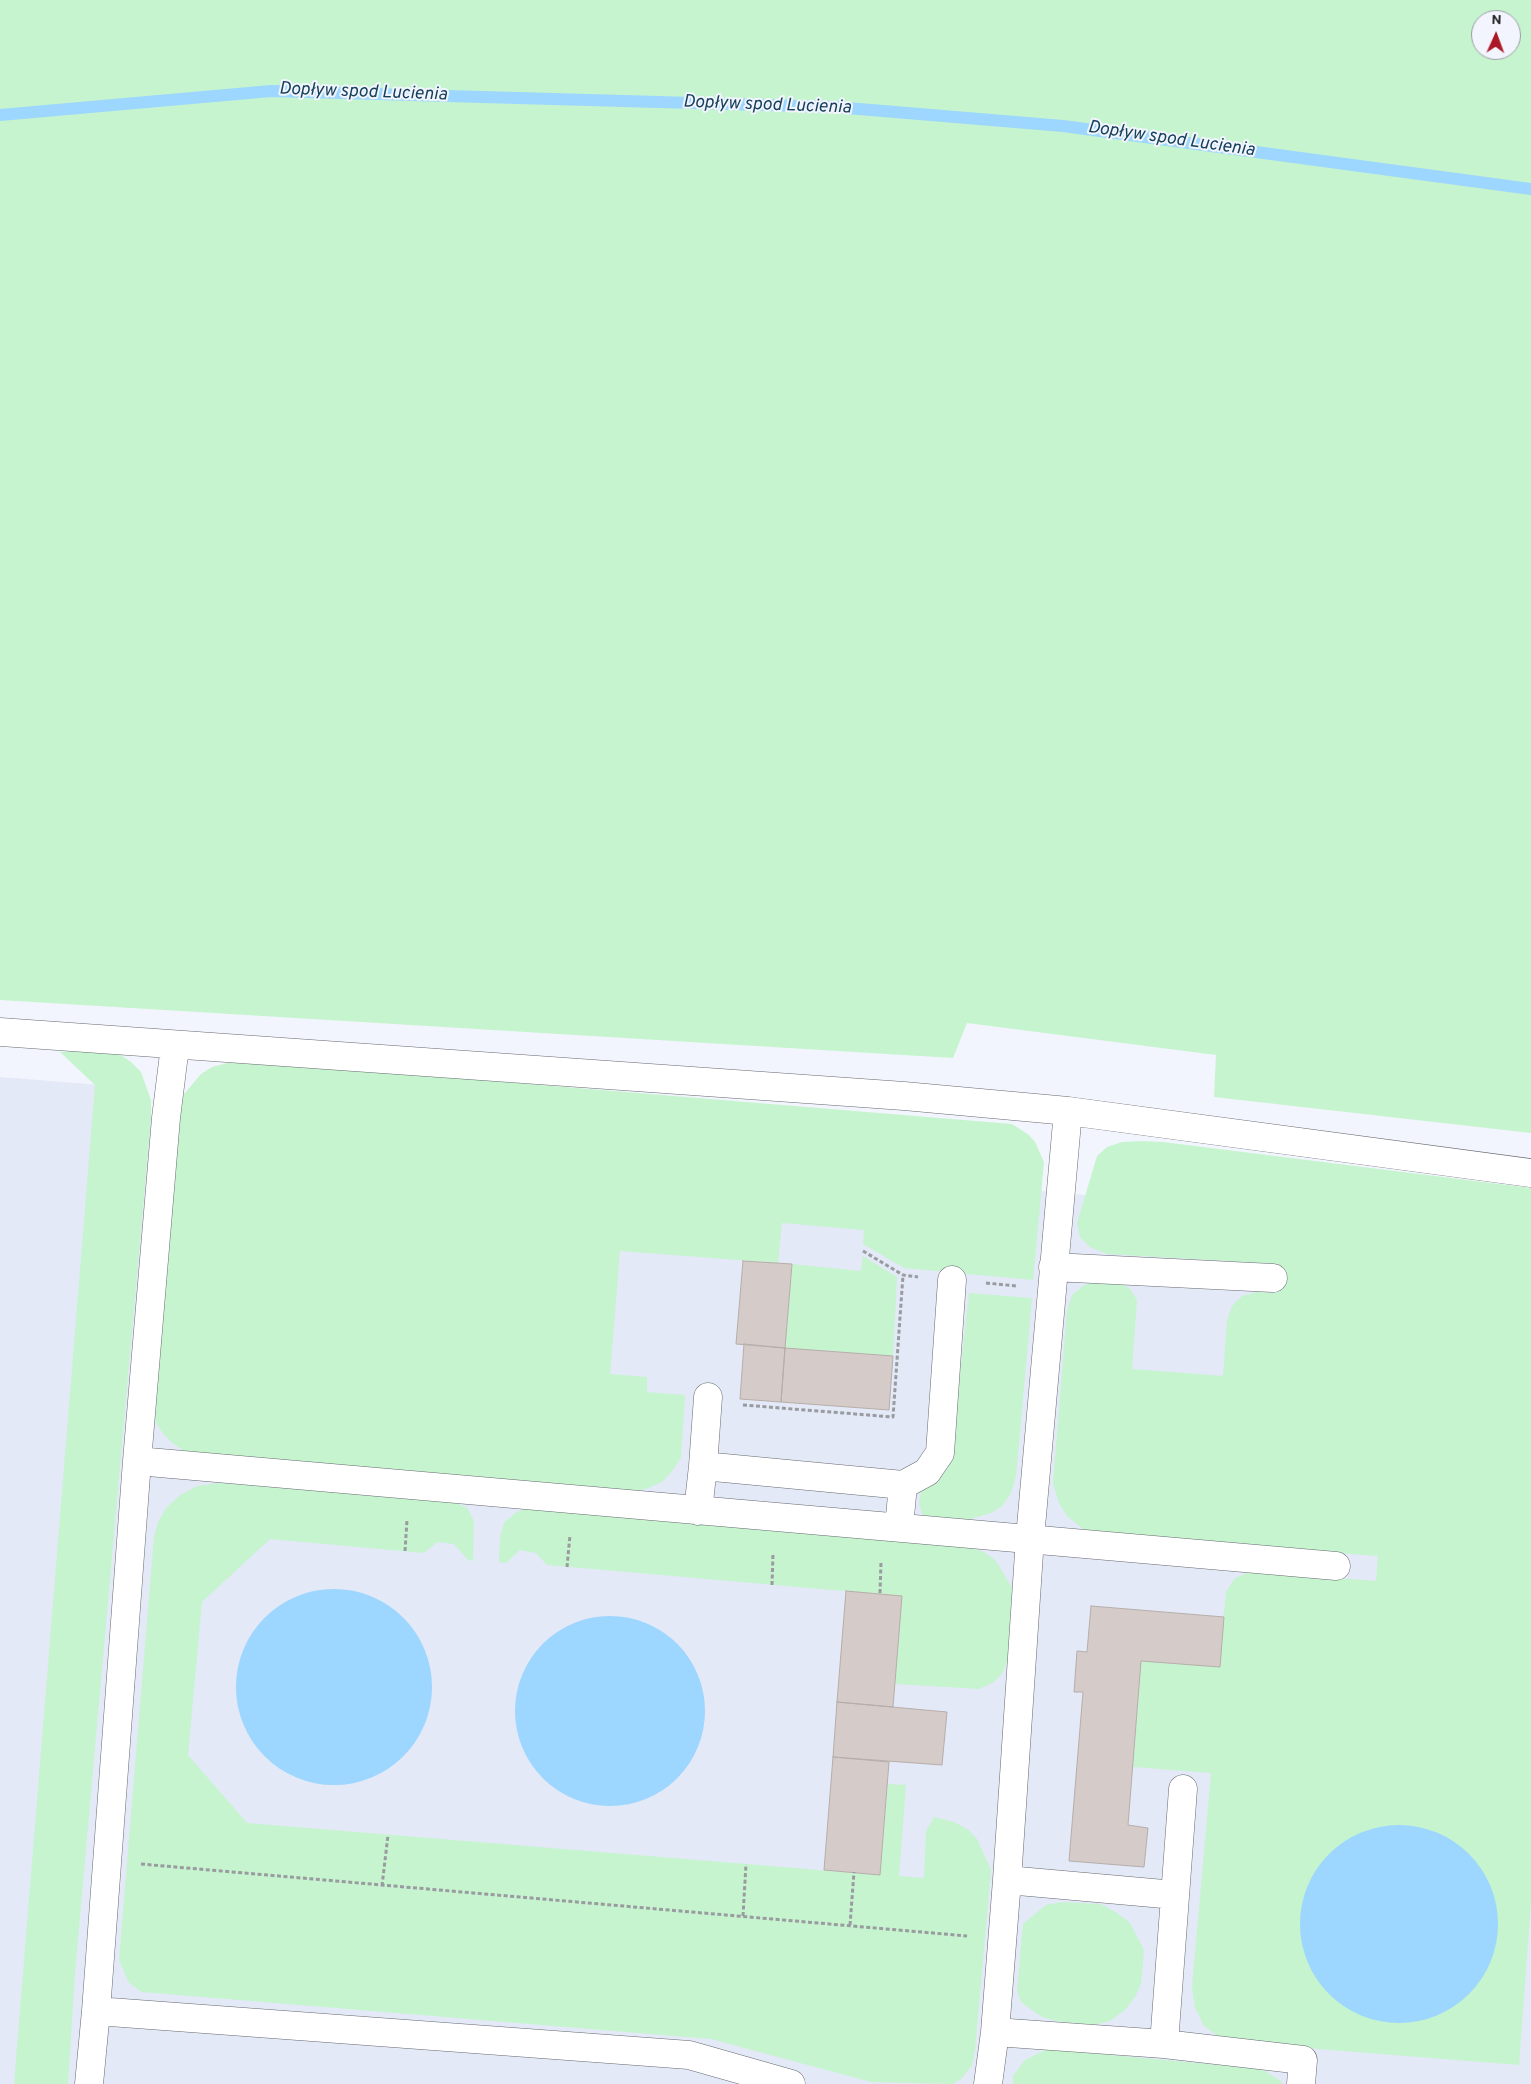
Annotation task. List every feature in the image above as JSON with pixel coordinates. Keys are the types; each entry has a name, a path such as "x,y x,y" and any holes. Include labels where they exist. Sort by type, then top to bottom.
{"street":[{"path":"0,1032 174,1046 904,1096 1068,1111 1531,1173"},
{"path":"89,2084 108,1862 137,1461 166,1118 174,1046"},
{"path":"988,2084 995,2032 1007,1880 1030,1538 1068,1111"},
{"path":"1053,1267 1273,1278"},
{"path":"703,1466 904,1485 927,1472 940,1453 952,1280"},
{"path":"698,1511 708,1400"},
{"path":"137,1461 1336,1566"},
{"path":"899,1527 904,1485"},
{"path":"1164,2044 1183,1789"},
{"path":"1007,1880 1175,1895"},
{"path":"96,2011 689,2055 791,2084"},
{"path":"995,2032 1164,2044 1303,2060 1301,2084"}],"path":[{"path":"708,1400 893,1417 903,1275"},
{"path":"405,1551 407,1527"},
{"path":"567,1567 569,1542"},
{"path":"772,1585 773,1559"},
{"path":"880,1594 881,1560"},
{"path":"382,1886 388,1835"},
{"path":"108,1862 1002,1939"},
{"path":"743,1916 746,1864"},
{"path":"850,1925 854,1872"}],"shaded area":[{"path":"0,1077 114,1086 138,1117 1025,1161 1042,1191 1085,1195 1110,1167 1531,1203 1531,2084 0,2084"}],"green space":[{"path":"0,0 1531,0 1531,1133 1214,1097 1216,1055 967,1023 953,1058 0,1000"},
{"path":"99,1049 118,1053 141,1072 151,1100 151,1117 75,1973 68,2084 14,2084 95,1085 60,1052"},
{"path":"239,1060 1012,1124 1029,1135 1035,1142 1044,1162 1033,1280 904,1268 863,1244 864,1230 782,1223 778,1263 620,1251 610,1374 647,1377 647,1392 685,1395 681,1457 662,1482 646,1489 623,1493 187,1453 171,1442 161,1431 153,1417 179,1105 184,1094 201,1074 212,1067"},
{"path":"1122,1142 1163,1142 1531,1188 1531,1902 1519,2065 1318,2049 1218,2036 1204,2026 1195,2008 1192,1987 1211,1773 1133,1767 1141,1661 1219,1667 1226,1592 1235,1578 1252,1571 1376,1581 1378,1556 1100,1536 1083,1529 1067,1516 1059,1503 1053,1483 1067,1311 1072,1295 1083,1286 1097,1280 1119,1281 1130,1289 1137,1300 1132,1369 1223,1376 1227,1320 1232,1306 1242,1296 1257,1292 1277,1293 1277,1264 1107,1254 1090,1247 1080,1237 1077,1223 1097,1156 1107,1147"},
{"path":"863,1256 897,1277 893,1356 785,1348 792,1264 861,1271"},
{"path":"969,1293 1032,1298 1016,1476 1011,1493 1002,1506 991,1513 963,1521 933,1520 922,1514 919,1503 921,1492 948,1468 951,1456"},
{"path":"218,1483 453,1501 467,1508 474,1521 473,1561 468,1560 454,1544 437,1542 424,1553 270,1539 202,1602 188,1755 247,1823 880,1875 888,1784 906,1785 899,1876 924,1878 926,1831 934,1817 954,1822 967,1829 977,1839 991,1870 975,2050 972,2065 962,2078 953,2084 871,2082 711,2039 142,1992 129,1983 119,1960 154,1536 159,1520 167,1507 179,1496 197,1486"},
{"path":"528,1507 968,1547 984,1552 996,1561 1014,1591 1008,1659 1003,1672 994,1682 979,1689 895,1684 901,1596 547,1565 536,1553 520,1550 506,1563 499,1562 500,1537 504,1523 515,1513"},
{"path":"1062,1902 1101,1904 1117,1913 1130,1923 1144,1950 1141,1984 1135,1997 1125,2010 1110,2021 1095,2025 1056,2021 1042,2017 1021,2002 1017,1991 1023,1924 1046,1905"},
{"path":"1047,2049 1261,2069 1281,2081 1282,2084 1013,2084 1013,2076 1025,2060"}],"water":[{"path":"334,1589 353,1591 371,1597 388,1606 403,1618 415,1633 424,1650 430,1668 432,1687 430,1706 424,1724 415,1741 403,1756 388,1768 371,1777 353,1783 334,1785 315,1783 297,1777 280,1768 265,1756 253,1741 244,1724 238,1706 236,1687 238,1668 244,1650 253,1633 265,1618 280,1606 297,1597 315,1591"},
{"path":"610,1616 646,1623 663,1632 677,1644 689,1658 698,1675 705,1711 698,1747 689,1764 677,1778 663,1790 646,1799 610,1806 574,1799 557,1790 543,1778 531,1764 522,1747 515,1711 522,1675 531,1658 543,1644 557,1632 574,1623"},
{"path":"1389,1825 1409,1825 1428,1829 1446,1836 1462,1847 1476,1861 1491,1886 1498,1914 1494,1953 1487,1971 1476,1987 1462,2001 1446,2012 1428,2019 1409,2023 1389,2023 1370,2019 1352,2012 1336,2001 1322,1987 1311,1971 1304,1953 1300,1934 1300,1914 1304,1895 1311,1877 1322,1861 1336,1847 1352,1836 1370,1829"}],"building":[{"path":"743,1261 792,1264 785,1348 736,1344"},
{"path":"744,1344 785,1348 781,1402 740,1399"},
{"path":"785,1348 893,1356 889,1410 781,1402"},
{"path":"846,1591 902,1596 893,1707 837,1702"},
{"path":"1091,1606 1224,1617 1220,1667 1141,1661 1128,1825 1148,1828 1144,1867 1069,1861 1083,1692 1074,1692 1077,1651 1087,1652"},
{"path":"837,1702 947,1712 942,1765 833,1757"},
{"path":"833,1757 889,1762 880,1875 824,1870"}],"waterway":[{"name":"Dopływ spod Lucienia","path":"0,115 271,91 835,107 1063,126 1531,189"}]}
